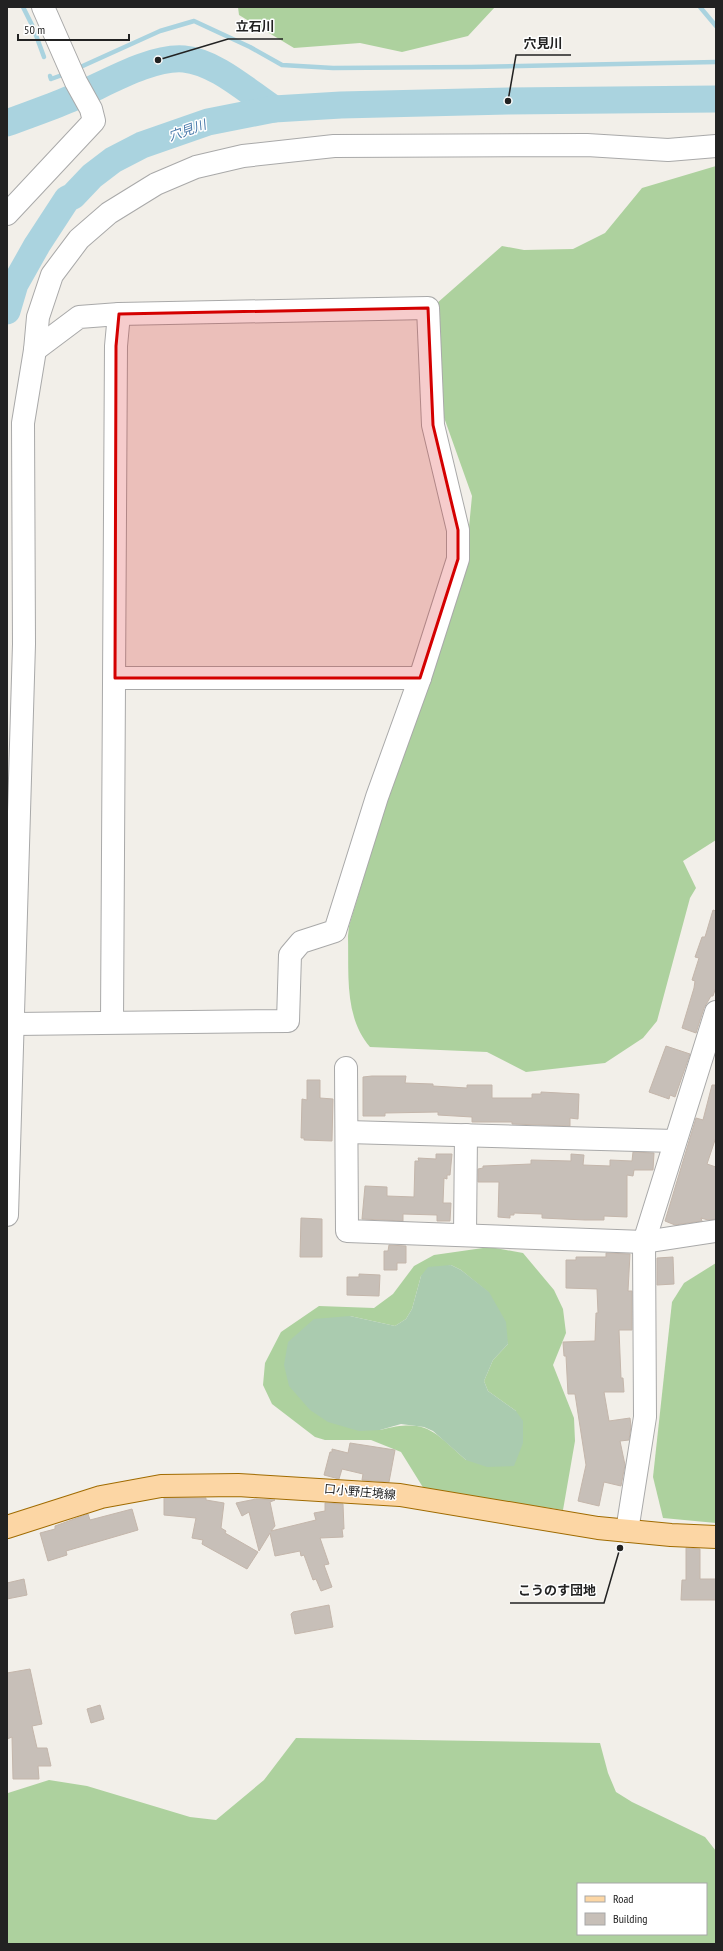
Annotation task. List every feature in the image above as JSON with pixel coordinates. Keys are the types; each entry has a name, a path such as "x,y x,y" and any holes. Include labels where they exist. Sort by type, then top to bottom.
{"main road":[{"name":"口小野庄境線","path":"7,1527 100,1497 160,1486 238,1485 400,1495 590,1527 716,1537"}],"street":[{"path":"7,214 94,121 91,109 75,79 43,7"},
{"path":"7,1215 10,1046 14,1024 24,644 23,423 35,350 38,317 52,275 78,239 109,213 156,184 196,167 242,156 334,146 580,145 668,150 716,146"},
{"path":"14,1024 288,1021 290,955 301,942 335,931 377,798 420,678 458,559 458,530 434,425 428,308 119,314 79,317 35,350"},
{"path":"112,1022 116,346 119,314"},
{"path":"115,678 420,678"},
{"path":"627,1531 645,1417 644,1242 675,1141 712,1036 716,1012"},
{"path":"346,1068 347,1231 644,1242 716,1231"},
{"path":"347,1132 675,1141"},
{"path":"465,1235 466,1135"}],"highlighted area":[{"path":"428,308 433,425 458,530 458,559 420,678 115,678 116,346 119,314"}],"green space":[{"path":"238,7 495,7 468,36 402,52 360,43 294,48 239,15"},
{"path":"716,166 716,840 683,861 696,888 690,898 657,1021 643,1038 605,1063 526,1072 487,1052 370,1047 362,1035 352,1009 349,980 349,926 405,741 465,569 472,496 441,409 436,304 502,246 524,250 573,249 605,233 642,188"},
{"path":"490,1247 523,1253 554,1290 563,1309 566,1333 553,1365 574,1418 575,1441 563,1510 424,1489 401,1452 371,1440 325,1440 315,1437 272,1404 263,1385 265,1363 281,1332 319,1306 374,1308 393,1294 414,1266 434,1255","holes":["451,1265 461,1270 488,1292 508,1344 493,1360 484,1381 488,1391 516,1411 466,1460 445,1441 428,1430 409,1426 380,1430 350,1316 395,1326 406,1319 412,1309 421,1276"]},
{"path":"716,1263 716,1523 663,1518 653,1477 672,1302 684,1283"},
{"path":"451,1265 461,1270 489,1292 506,1322 508,1344 493,1360 484,1381 488,1391 516,1411 523,1421 523,1443 514,1466 487,1467 466,1460 433,1431 424,1427 401,1424 380,1430 359,1431 328,1422 310,1410 289,1386 284,1365 288,1342 314,1319 350,1316 395,1326 406,1319 412,1309 421,1276 428,1267"},
{"path":"296,1738 600,1743 608,1773 616,1792 632,1802 705,1837 716,1851 716,1944 7,1944 8,1793 49,1780 87,1786 190,1817 216,1820 264,1780"}],"building":[{"path":"713,910 716,911 716,987 713,996 711,996 704,1008 696,1033 682,1028 694,988 695,981 692,980 699,958 695,957 702,937 705,937"},
{"path":"666,1046 690,1054 675,1097 670,1095 669,1099 649,1092"},
{"path":"406,1076 405,1083 433,1084 433,1086 467,1088 467,1085 492,1085 492,1098 532,1098 532,1094 541,1094 541,1092 579,1094 578,1119 570,1118 570,1126 512,1124 512,1122 472,1122 472,1117 438,1115 438,1112 385,1113 385,1116 363,1116 363,1077"},
{"path":"307,1080 320,1080 320,1098 333,1099 332,1141 304,1140 304,1138 301,1138 302,1099 307,1100"},
{"path":"712,1085 716,1085 716,1137 707,1164 716,1167 716,1219 708,1220 701,1218 702,1221 675,1225 665,1221 696,1118 703,1120"},
{"path":"633,1152 654,1153 653,1170 634,1170 633,1176 627,1175 627,1217 604,1216 604,1220 585,1220 542,1218 542,1214 514,1213 514,1215 510,1215 510,1218 498,1217 499,1182 478,1182 478,1169 483,1168 483,1166 531,1164 531,1160 571,1161 571,1154 584,1155 583,1165 610,1166 610,1160 632,1161"},
{"path":"436,1154 452,1154 450,1175 447,1175 447,1179 444,1178 443,1203 451,1203 450,1221 437,1221 437,1215 403,1214 403,1221 362,1219 365,1186 387,1187 387,1196 414,1197 415,1161 419,1161 418,1158 436,1159"},
{"path":"301,1218 322,1219 322,1257 300,1257"},
{"path":"389,1245 406,1246 406,1263 397,1263 397,1270 384,1270 384,1251 388,1251"},
{"path":"606,1253 630,1254 628,1291 632,1291 632,1330 619,1330 621,1378 623,1378 624,1392 604,1392 609,1421 630,1418 631,1426 629,1440 620,1441 625,1465 621,1486 604,1482 599,1506 578,1501 586,1465 575,1394 568,1394 566,1356 564,1356 563,1342 595,1341 596,1313 598,1313 597,1289 566,1288 566,1260 576,1260 576,1257 606,1257"},
{"path":"673,1257 674,1284 657,1285 657,1258"},
{"path":"359,1274 380,1275 379,1296 347,1295 347,1277 359,1277"},
{"path":"350,1443 395,1450 389,1482 362,1480 363,1474 342,1469 339,1479 324,1475 332,1449 348,1453"},
{"path":"164,1498 206,1498 206,1500 224,1503 221,1528 226,1531 225,1533 258,1552 247,1569 202,1544 203,1540 192,1538 196,1518 164,1515"},
{"path":"256,1499 275,1500 270,1502 275,1526 271,1531 316,1520 314,1513 325,1511 325,1503 343,1504 343,1537 320,1538 329,1564 324,1565 332,1587 321,1591 316,1579 313,1580 304,1555 301,1556 300,1551 275,1556 270,1533 259,1551 249,1512 242,1516 236,1503"},
{"path":"132,1509 138,1530 66,1551 67,1555 48,1561 40,1533 55,1529 55,1526 88,1514 90,1520"},
{"path":"686,1548 700,1549 700,1579 716,1579 716,1600 681,1600 682,1580 686,1580"},
{"path":"24,1579 27,1595 7,1599 7,1583"},
{"path":"329,1605 333,1627 295,1634 291,1614 293,1612"},
{"path":"30,1669 42,1724 32,1726 37,1748 47,1748 51,1766 38,1766 39,1779 13,1779 12,1737 7,1739 7,1673"},
{"path":"100,1705 104,1719 91,1723 87,1709"}],"waterway":[{"path":"23,7 33,27 44,57"},
{"path":"700,7 716,26"},
{"path":"76,69 160,31 194,21 250,47 282,65 333,68 716,62"},
{"path":"7,123 62,102 141,67 171,59 196,61 208,66 231,79 274,109"},
{"path":"50,76 51,79 65,74"},
{"name":"穴見川","path":"7,311 15,284 37,245 67,199 73,196 92,176 113,160 142,145 208,122 274,109 341,105 508,101 716,99"}],"place":[{"name":"立石川","path":"158,60"},
{"name":"穴見川","path":"508,101"},
{"name":"こうのす団地","path":"620,1548"}]}
